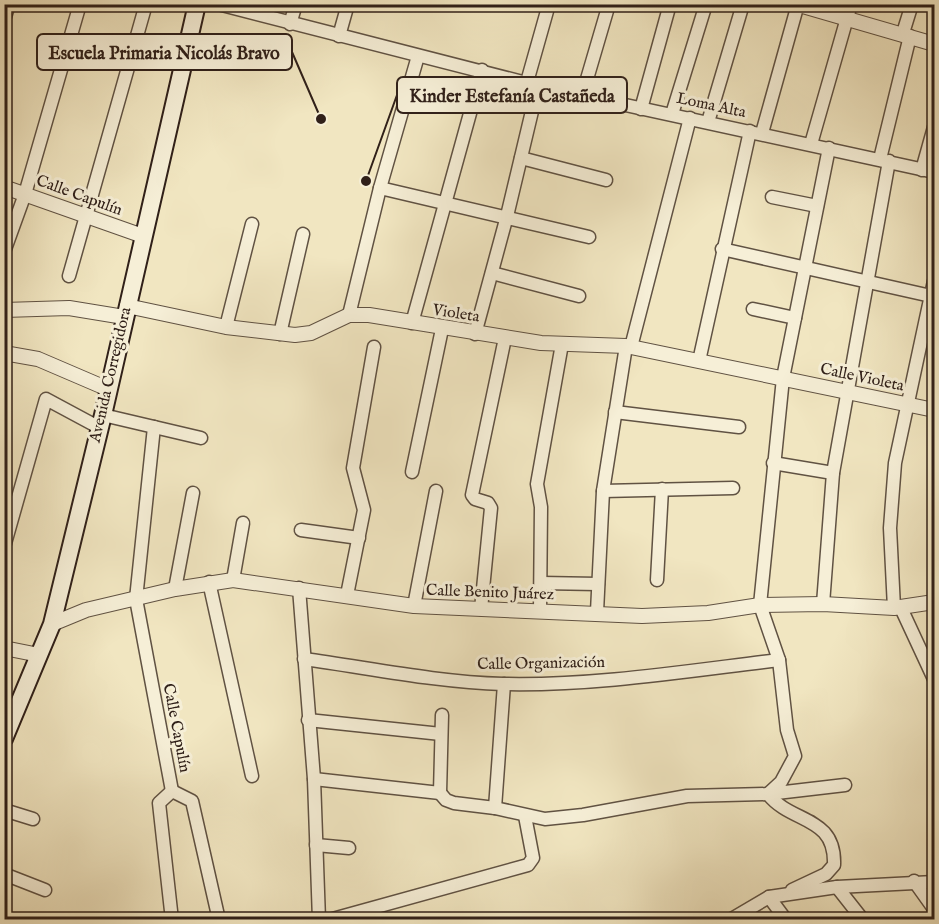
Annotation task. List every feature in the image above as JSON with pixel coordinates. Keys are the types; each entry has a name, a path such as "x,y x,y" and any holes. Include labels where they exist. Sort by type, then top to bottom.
{"main road":[{"name":"Avenida Corregidora","path":"4,739 11,705 39,655 52,624 197,4"}],"street":[{"path":"4,20 9,4"},
{"path":"4,252 25,194 80,4"},
{"path":"69,276 146,4"},
{"name":"Loma Alta","path":"218,4 582,96 928,171"},
{"path":"290,24 296,4"},
{"path":"339,36 348,4"},
{"path":"475,334 521,158 549,4"},
{"path":"582,96 609,4"},
{"path":"641,109 670,4"},
{"path":"672,114 706,4"},
{"path":"708,122 743,4"},
{"path":"823,604 833,472 912,4"},
{"path":"699,361 722,249 756,132 797,5 849,11 934,44"},
{"path":"811,144 849,11"},
{"path":"349,315 380,188 418,56"},
{"path":"412,323 482,70"},
{"path":"597,612 603,491 615,412 628,347 690,118"},
{"path":"928,171 934,127"},
{"path":"768,794 781,782 795,756 787,730 779,660 760,605 773,463 783,378 829,148"},
{"path":"521,158 606,180"},
{"name":"Calle Capulín","path":"4,187 143,236"},
{"path":"380,188 589,237"},
{"path":"772,197 817,206"},
{"path":"226,327 252,224"},
{"path":"280,334 303,234"},
{"path":"722,249 931,296"},
{"path":"492,273 579,296"},
{"path":"934,281 895,463 891,518 898,608 934,679"},
{"path":"753,309 795,318"},
{"name":"Violeta","path":"4,310 125,311 280,334 311,333 349,315 369,315 505,338 562,344 628,347 783,378"},
{"path":"412,472 442,329"},
{"path":"481,609 490,504 475,499 472,495 505,338"},
{"path":"540,611 541,507 537,484 562,344"},
{"path":"346,596 365,505 353,468 374,347"},
{"path":"4,353 38,359 108,390"},
{"name":"Calle Violeta","path":"783,378 934,410"},
{"path":"4,547 46,399 101,421 154,427 201,438"},
{"path":"615,412 739,427"},
{"name":"Calle Capulín","path":"154,427 136,599 172,791 192,801 219,920"},
{"path":"773,463 833,472"},
{"path":"603,491 733,488"},
{"path":"657,580 662,489"},
{"path":"414,606 436,491"},
{"path":"176,589 193,493"},
{"path":"234,580 243,523"},
{"path":"301,530 359,538"},
{"name":"Calle Benito Juárez","path":"52,624 86,610 208,582 234,580 414,606 597,612 642,616 708,613 760,605 823,604 898,608 934,602"},
{"path":"208,582 252,776"},
{"path":"541,583 598,584"},
{"path":"299,588 314,779 319,920"},
{"path":"4,648 39,655"},
{"name":"Calle Organización","path":"304,659 468,682 504,684 579,683 779,660"},
{"path":"495,808 504,684"},
{"path":"442,715 440,793 446,800 454,803 495,808 525,816 545,819 583,815 687,795 768,794 845,785"},
{"path":"309,720 441,734"},
{"path":"314,779 440,793"},
{"path":"172,791 159,803 172,920"},
{"path":"768,794 776,804 807,819 824,832 831,839 835,852 834,865 826,874 782,895"},
{"path":"4,810 33,819"},
{"path":"329,920 531,864 533,858 525,816"},
{"path":"316,845 349,848"},
{"path":"4,874 45,890"},
{"path":"914,882 934,909"},
{"path":"730,920 768,897 837,887 934,882"},
{"path":"837,887 862,920"},
{"path":"768,897 786,920"}],"place":[{"name":"Escuela Primaria Nicolás Bravo","path":"321,119"},
{"name":"Kinder Estefanía Castañeda","path":"366,181"}]}
